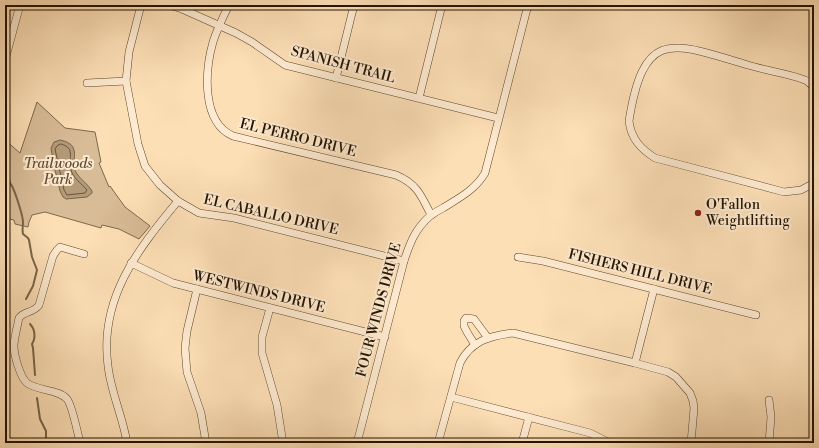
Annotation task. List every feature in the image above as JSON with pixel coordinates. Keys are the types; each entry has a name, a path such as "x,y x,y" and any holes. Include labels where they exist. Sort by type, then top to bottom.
{"street":[{"path":"5,60 20,5"},
{"name":"EL CABALLO DRIVE","path":"141,5 129,52 126,81 138,144 145,166 160,185 178,201 199,213 234,218 404,261"},
{"name":"SPANISH TRAIL","path":"169,5 219,25 252,42 285,65 498,118"},
{"name":"EL PERRO DRIVE","path":"229,5 219,25 208,62 210,108 214,119 220,127 233,136 396,175 406,179 419,190 431,215"},
{"path":"336,78 354,5"},
{"path":"419,98 442,5"},
{"name":"FOUR WINDS DRIVE","path":"357,443 404,261 412,237 431,215 469,192 481,180 485,173 528,5"},
{"path":"814,87 806,80 750,66 699,50 683,47 670,48 661,50 647,62 643,69 629,121 630,128 638,145 655,158 784,192 801,190 814,183"},
{"path":"87,84 126,81"},
{"path":"127,443 108,368 106,342 110,315 119,286 131,263 150,234 178,201"},
{"path":"80,443 76,424 67,399 59,394 36,387 28,383 23,378 15,355 14,344 19,318 37,309 39,305 56,250 60,247 84,254"},
{"name":"FISHERS HILL DRIVE","path":"518,256 756,315"},
{"name":"WESTWINDS DRIVE","path":"131,263 173,283 384,337"},
{"path":"197,289 187,331 185,348 187,372 201,413 206,443"},
{"path":"635,363 654,289"},
{"path":"270,308 262,337 262,352 277,405 283,443"},
{"path":"475,345 464,326 464,320 466,318 474,319 488,338"},
{"path":"438,443 460,363 468,350 488,338 513,333 668,372 676,377 690,393 694,408 691,443"},
{"path":"451,396 590,433 610,443"},
{"path":"769,400 771,417 769,443"},
{"path":"522,443 529,417"}],"green space":[{"name":"Trailwoods Park","path":"37,102 65,128 95,132 101,162 99,163 109,187 110,186 125,207 150,226 139,239 119,229 102,225 101,228 45,212 32,215 28,227 15,224 14,220 9,219 5,232 5,140 20,153"}],"water":[{"path":"60,140 68,142 74,150 74,164 77,174 92,191 92,193 87,197 66,199 60,191 51,148 54,142"}],"waterway":[{"path":"7,174 10,183"},
{"path":"5,182 10,183 16,196 23,219 23,234 29,240 32,257 37,270 33,286 26,299"},
{"path":"30,324 33,328 34,334 32,344 35,375"},
{"path":"37,398 40,419 46,431 46,443"}],"place":[{"name":"O'Fallon Weightlifting","path":"698,213"}]}
